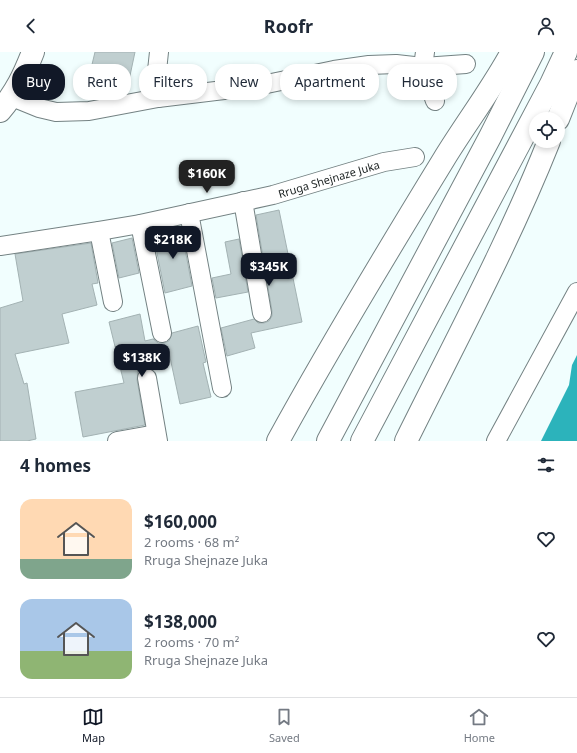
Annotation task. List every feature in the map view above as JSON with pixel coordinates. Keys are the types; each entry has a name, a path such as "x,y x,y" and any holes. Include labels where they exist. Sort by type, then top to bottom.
{"main road":[{"path":"6,104 21,82 33,52"},
{"path":"278,441 352,311 444,159 512,52"},
{"path":"328,441 490,137 533,52"},
{"path":"362,441 551,84 566,52"},
{"path":"561,112 577,71"},
{"path":"406,441 514,222 546,148"}],"street":[{"path":"158,64 159,52"},
{"path":"424,59 435,101"},
{"path":"207,92 257,86 334,70 369,65 396,64 424,59 466,64"},
{"path":"6,104 40,108 56,112 89,112 148,100"},
{"name":"Rruga Shejnaze Juka","path":"0,246 140,224 243,202 273,195 384,162 415,157"},
{"path":"243,202 262,313"},
{"path":"189,213 222,388"},
{"path":"140,224 162,333"},
{"path":"99,231 113,302"},
{"path":"496,441 577,292"},
{"path":"117,441 157,437 147,378"}],"water":[{"path":"577,355 577,441 541,441 569,385 572,365"}],"building":[{"path":"95,52 135,52 131,71 131,64 92,64"},
{"path":"279,210 302,322 251,333 255,348 227,356 221,328 254,319 258,323 264,323 269,321 272,316 256,215"},
{"path":"181,228 192,286 165,293 153,233"},
{"path":"132,238 139,273 119,278 112,243"},
{"path":"239,239 248,292 216,298 212,278 231,274 225,242"},
{"path":"91,243 98,283 92,284 97,305 62,314 69,343 15,354 24,384 27,383 36,439 27,441 0,441 0,308 23,301 15,254"},
{"path":"140,314 145,341 153,339 158,343 164,343 169,341 172,333 198,326 206,362 203,363 211,397 180,404 168,348 136,356 138,372 137,380 145,425 83,437 75,392 124,383 109,322"}]}
